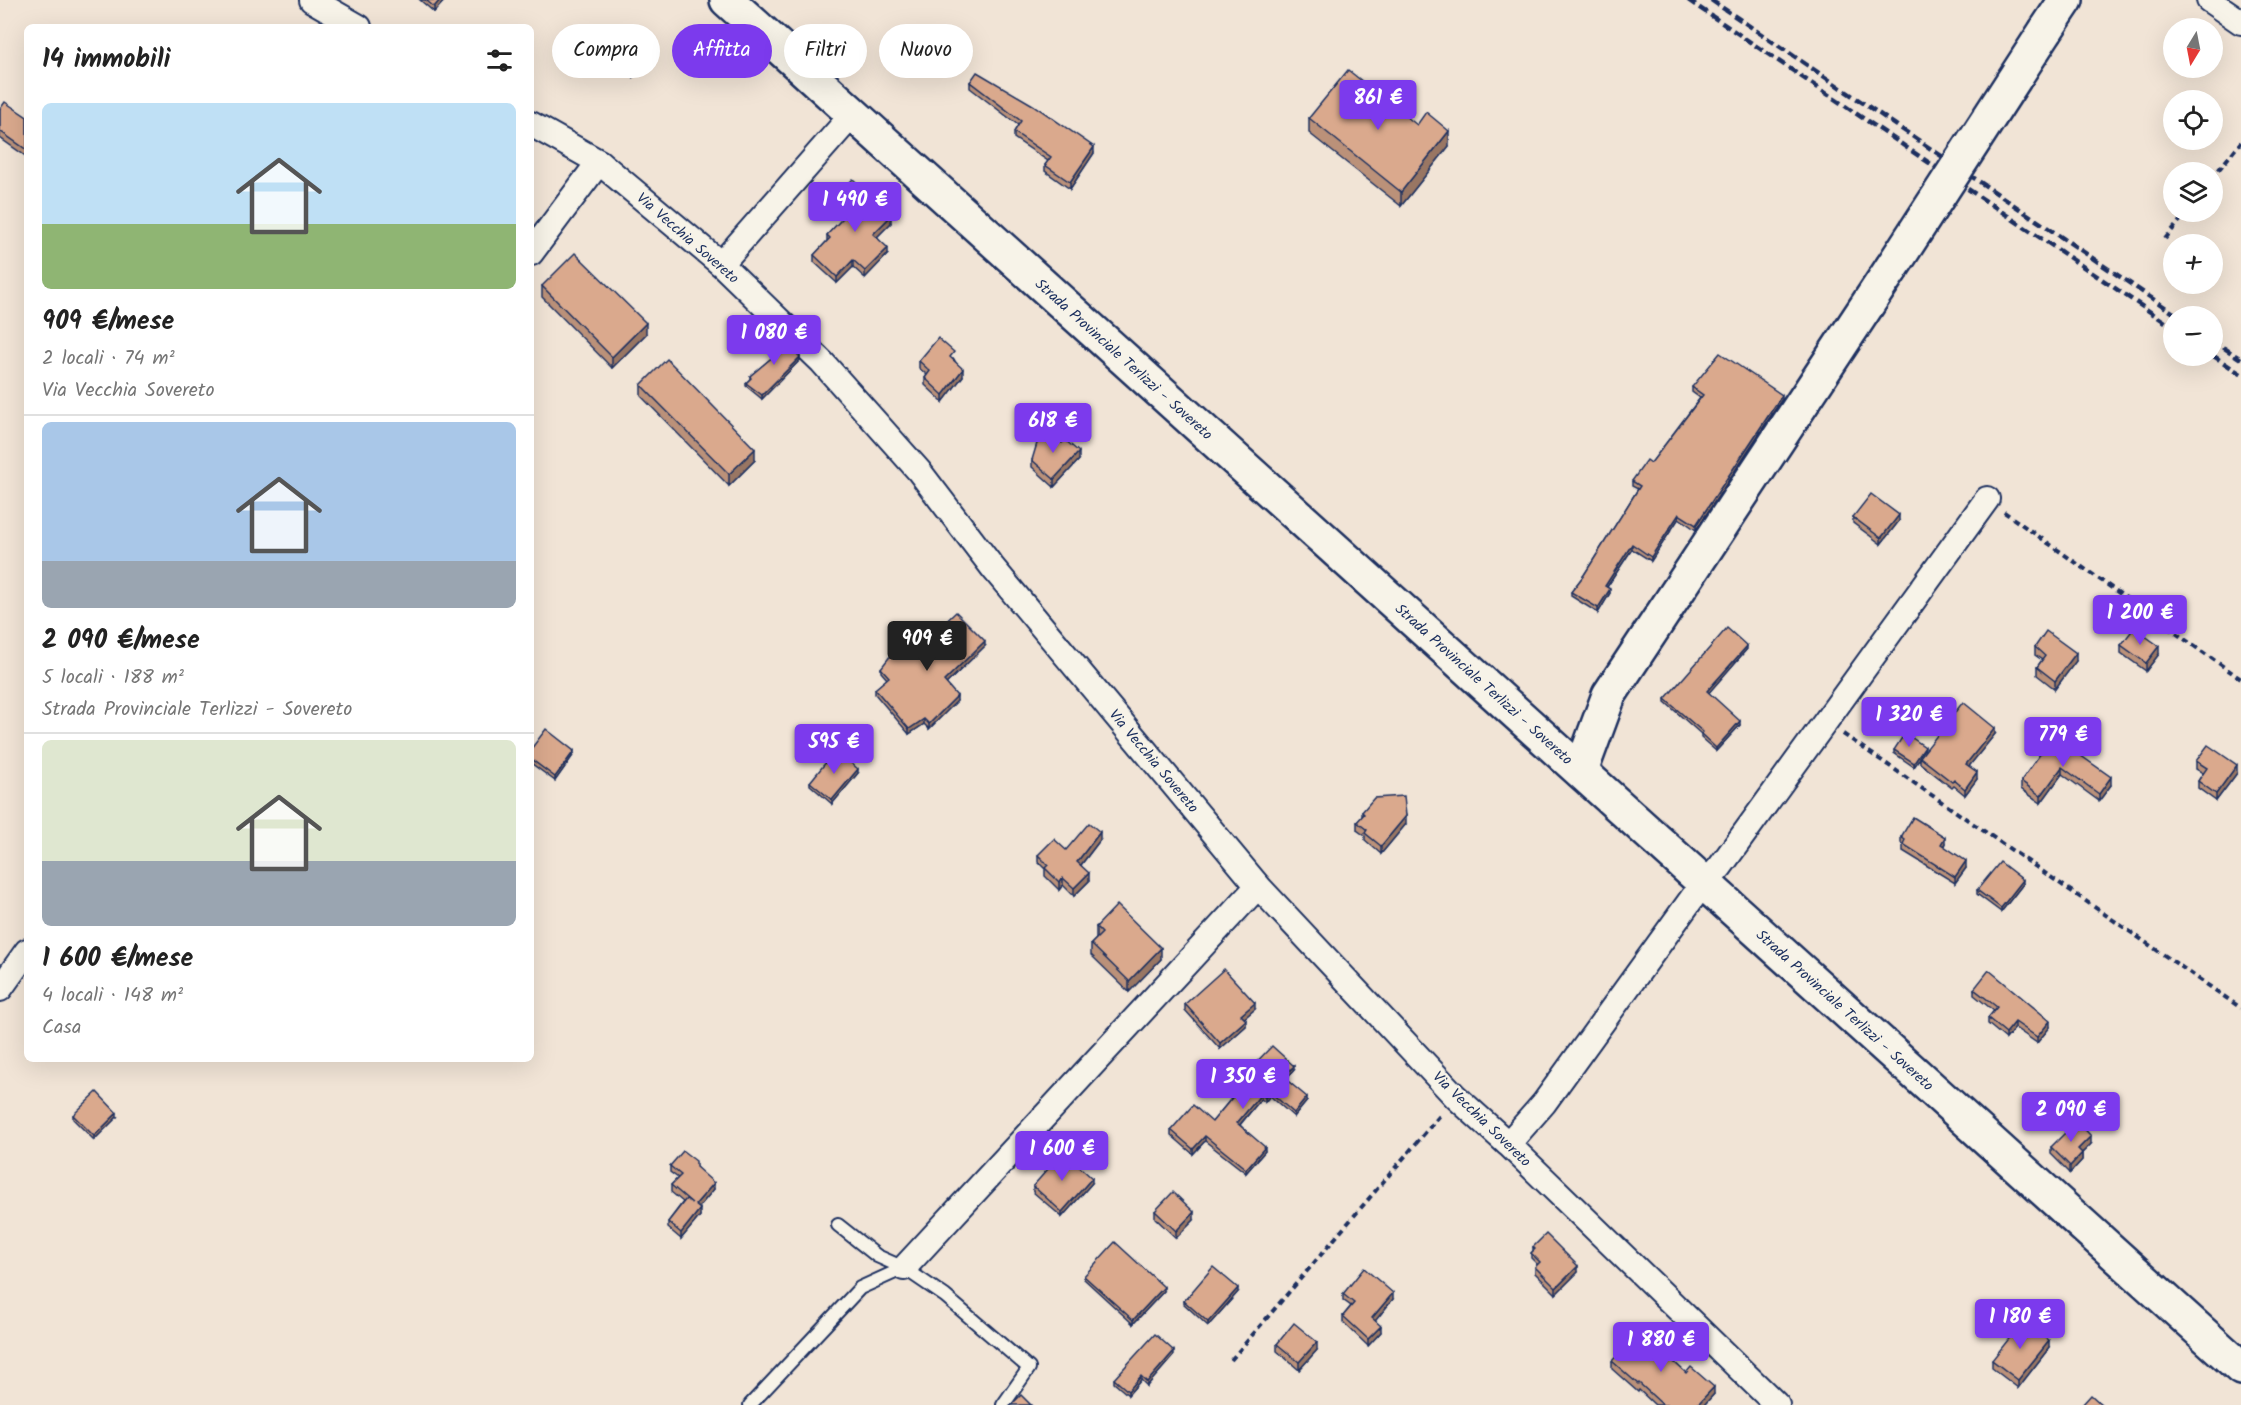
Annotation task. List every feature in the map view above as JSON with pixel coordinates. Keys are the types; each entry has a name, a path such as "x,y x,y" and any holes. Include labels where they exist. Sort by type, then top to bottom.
{"main road":[{"name":"Strada Provinciale Terlizzi - Sovereto","path":"728,0 2241,1368"},
{"path":"1581,771 1609,695 2066,0"},
{"path":"1552,746 1609,695"}],"street":[{"path":"312,0 354,24"},
{"path":"2209,0 2241,22"},
{"path":"721,264 853,114"},
{"name":"Via Vecchia Sovereto","path":"534,126 599,162 721,264 822,362 919,471 993,568 1258,886 1456,1096 1777,1405"},
{"path":"534,249 599,162"},
{"path":"1508,1144 1544,1103 1693,897 1720,867 1987,499"},
{"path":"904,1268 1258,886"},
{"path":"0,989 24,955"}],"lane":[{"path":"838,1225 877,1256 904,1268 945,1296 1029,1368 1004,1405"},
{"path":"750,1405 860,1288 904,1268"}],"path":[{"path":"2223,164 2241,142"},
{"path":"2169,234 2179,222"},
{"path":"1987,499 2241,679"},
{"path":"1825,722 2241,1008"},
{"path":"1231,1360 1456,1096"}],"building":[{"path":"426,0 440,0 434,7"},
{"path":"1348,70 1417,125 1426,112 1449,131 1401,192 1309,118"},
{"path":"977,72 1033,105 1094,147 1070,182 1045,165 1051,157 1014,132 1021,121 970,82"},
{"path":"5,102 24,115 24,148 0,131 0,109"},
{"path":"853,179 891,216 873,234 888,248 865,271 853,260 837,277 814,255 830,238 827,235 854,206 840,192"},
{"path":"575,253 646,323 612,357 542,286"},
{"path":"771,329 800,357 762,395 746,383 751,378 750,376 775,355"},
{"path":"938,338 954,352 950,357 963,369 943,395 925,378 930,371 919,361"},
{"path":"1720,353 1782,395 1696,525 1679,514 1651,557 1632,544 1605,586 1610,589 1598,608 1571,592 1640,486 1632,481 1647,460 1651,463 1703,395 1692,387"},
{"path":"667,359 755,449 729,474 641,385"},
{"path":"1047,430 1062,443 1065,440 1079,452 1054,479 1032,460 1038,440"},
{"path":"1871,494 1899,515 1881,538 1853,517"},
{"path":"956,612 985,641 944,681 957,696 929,724 924,719 909,729 875,689 889,677 881,668 905,637 915,651"},
{"path":"1727,628 1747,646 1707,691 1740,721 1716,748 1701,734 1703,732 1665,699"},
{"path":"2134,628 2159,646 2146,663 2121,645"},
{"path":"2046,631 2076,653 2055,681 2037,667 2045,656 2035,647"},
{"path":"1963,702 1995,728 1966,764 1977,772 1965,789 1954,780 1952,782 1920,757"},
{"path":"546,729 574,751 555,777 534,761 534,745"},
{"path":"1905,733 1925,747 1914,763 1894,750"},
{"path":"2053,736 2111,777 2099,794 2062,767 2041,796 2021,781"},
{"path":"2208,745 2237,765 2216,794 2198,781 2207,768 2196,761"},
{"path":"836,750 858,769 832,800 810,782"},
{"path":"1404,796 1406,816 1381,846 1365,833 1367,830 1357,822 1374,798"},
{"path":"1913,817 1945,837 1941,844 1966,861 1955,877 1903,844 1905,840 1901,837"},
{"path":"1089,823 1100,832 1077,862 1089,873 1074,888 1063,878 1059,882 1045,868 1048,865 1038,855 1054,839 1066,850"},
{"path":"2000,862 2023,880 2001,908 1977,890"},
{"path":"1117,905 1161,948 1129,981 1091,944 1102,933 1096,927"},
{"path":"1224,969 1255,1003 1241,1015 1246,1020 1220,1043 1185,1004"},
{"path":"1989,970 2050,1021 2037,1037 2015,1022 2006,1033 1988,1018 1997,1007 1974,989"},
{"path":"1272,1046 1294,1066 1283,1077 1307,1097 1294,1113 1270,1092 1265,1098 1261,1094 1237,1123 1265,1147 1246,1169 1205,1136 1193,1149 1171,1130 1193,1105 1212,1122 1246,1081 1242,1077"},
{"path":"97,1092 117,1113 94,1136 73,1115"},
{"path":"2077,1121 2091,1136 2078,1149 2082,1153 2070,1166 2051,1147"},
{"path":"683,1151 696,1161 696,1167 714,1183 695,1205 700,1209 681,1233 668,1222 686,1199 692,1203 671,1185 681,1175 670,1166"},
{"path":"1063,1152 1092,1178 1062,1212 1033,1186"},
{"path":"1173,1192 1194,1212 1176,1231 1155,1211"},
{"path":"1546,1234 1578,1266 1556,1288 1535,1267 1540,1262 1531,1253 1535,1249 1533,1247"},
{"path":"1115,1242 1164,1287 1133,1320 1084,1276"},
{"path":"1213,1267 1238,1288 1208,1322 1184,1301"},
{"path":"1364,1268 1393,1293 1372,1318 1381,1326 1368,1339 1343,1316 1354,1303 1343,1294"},
{"path":"2023,1321 2049,1341 2018,1380 1992,1360"},
{"path":"1294,1323 1317,1342 1299,1362 1277,1344"},
{"path":"1644,1327 1658,1340 1654,1344 1686,1373 1691,1367 1714,1387 1697,1405 1663,1405 1612,1361"},
{"path":"1155,1334 1174,1351 1147,1382 1141,1376 1128,1391 1114,1379"},
{"path":"1021,1395 1031,1405 1011,1405"},
{"path":"2091,1395 2102,1405 2082,1405"}],"railway":[{"path":"1688,0 2163,321"},
{"path":"1711,0 2163,306"},
{"path":"2223,347 2241,359"},
{"path":"2223,362 2241,374"}]}
